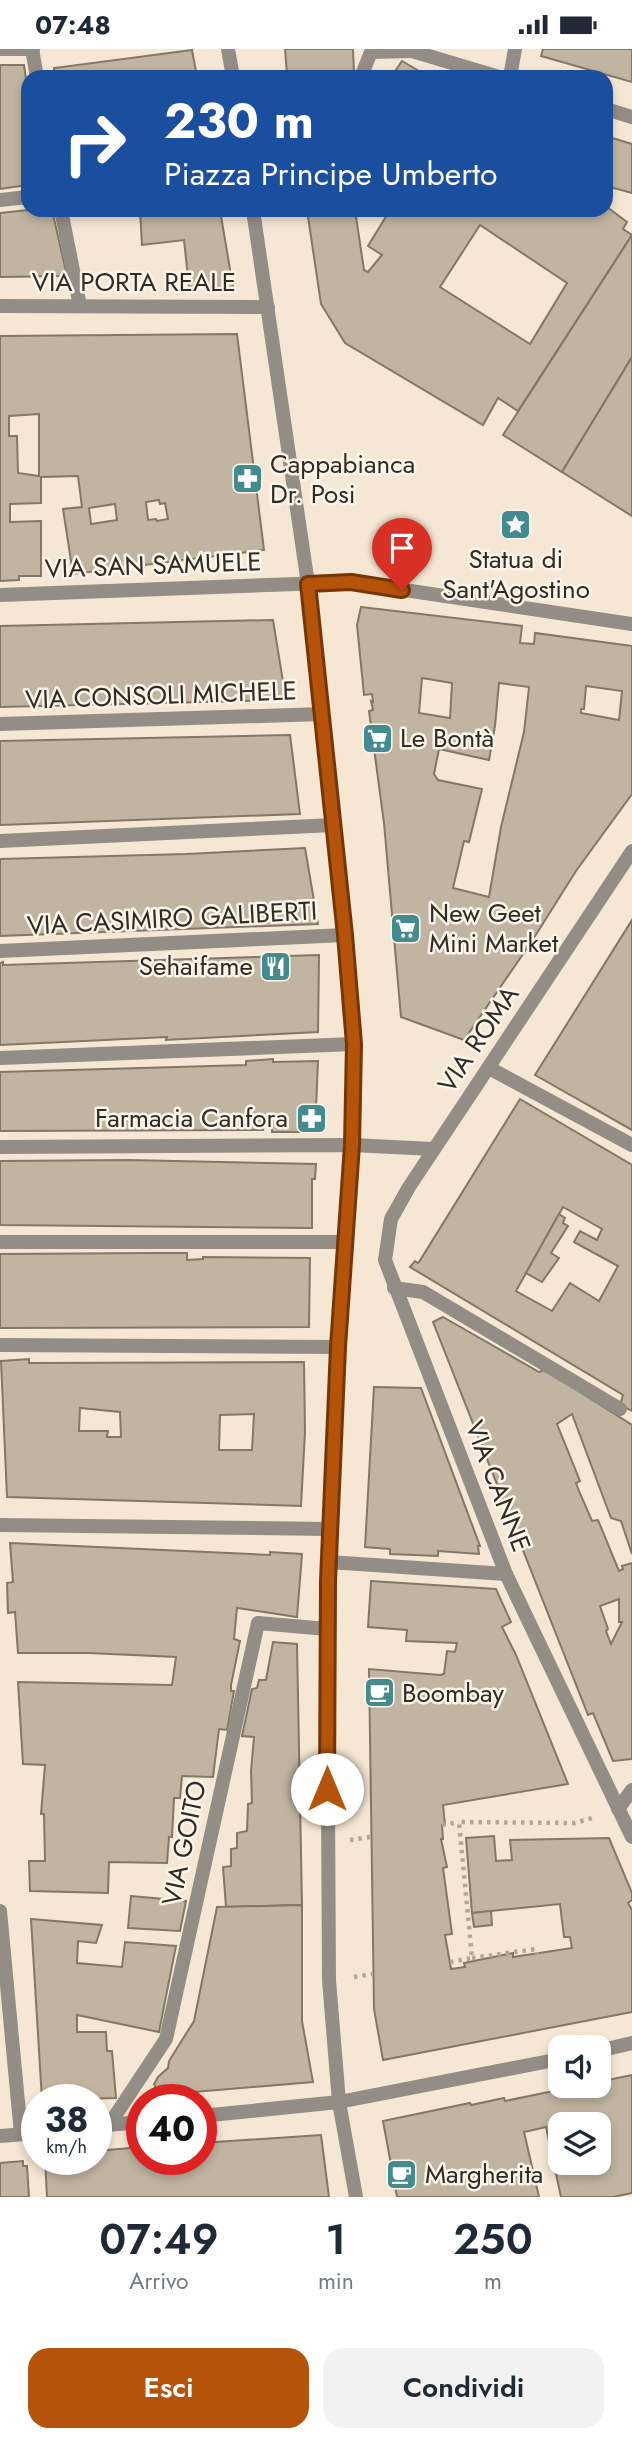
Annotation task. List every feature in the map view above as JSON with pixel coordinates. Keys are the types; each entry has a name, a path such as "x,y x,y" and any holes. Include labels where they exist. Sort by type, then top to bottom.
{"street":[{"path":"0,49 32,49 36,70"},
{"path":"228,49 232,70"},
{"path":"511,70 515,49"},
{"path":"364,70 371,52 412,50 476,70"},
{"path":"613,111 632,117"},
{"path":"0,200 21,198"},
{"path":"62,217 80,306"},
{"path":"254,217 308,584 354,1044 352,1145 338,1347 327,1629 329,1980 339,2102 356,2197"},
{"name":"VIA PORTA REALE","path":"0,306 268,307"},
{"name":"VIA SAN SAMUELE","path":"0,595 351,582 632,624"},
{"name":"VIA CONSOLI MICHELE","path":"0,725 323,714"},
{"path":"0,841 334,825"},
{"name":"VIA ROMA","path":"433,1149 632,851"},
{"name":"VIA CASIMIRO GALIBERTI","path":"0,950 345,935"},
{"path":"0,1058 354,1044"},
{"path":"489,1068 632,1145"},
{"path":"0,1147 352,1145 433,1149"},
{"name":"VIA CANNE","path":"433,1149 391,1219 385,1260 506,1574 632,1837"},
{"path":"0,1242 346,1243"},
{"path":"394,1289 423,1291 626,1412"},
{"path":"0,1345 338,1347"},
{"path":"0,1525 330,1529"},
{"path":"329,1562 506,1574"},
{"name":"VIA GOITO","path":"112,2114 166,2039 258,1623 327,1629"},
{"path":"618,1809 632,1790"},
{"path":"0,1911 21,2134 0,2136"},
{"path":"611,2048 632,2043"},
{"path":"217,2114 339,2102 548,2061"}],"path":[{"path":"442,1825 458,1822 575,1823 618,1809"},
{"path":"458,1822 472,1958"},
{"path":"450,1962 536,1949 537,1954"}],"building":[{"path":"285,49 353,49 354,70 287,70"},
{"path":"543,49 632,49 632,82 613,77 613,70 590,70 541,56"},
{"path":"192,50 196,70 54,70"},
{"path":"402,61 417,70 396,70"},
{"path":"0,65 24,65 25,70 21,70 21,186 0,189"},
{"path":"613,138 632,144 632,193 613,188"},
{"path":"21,211 21,217 54,217 67,276 0,277 0,213"},
{"path":"613,212 627,222 623,229 632,235 518,411 498,398 483,425 345,343 321,304 308,217 356,217 364,270 368,272 382,255 368,246 386,217 613,217","holes":["480,225 567,283 530,344 440,287"]},
{"path":"140,217 221,217 233,287 189,287 184,240 142,245"},
{"path":"632,235 632,357 562,472 503,435"},
{"path":"237,334 264,550 73,574 63,509 82,507 78,476 41,477 41,503 10,504 10,522 41,521 41,576 19,576 19,580 0,581 0,336","holes":["39,414 39,476 18,473 17,436 9,436 9,416","159,500 160,504 165,503 168,519 148,520 146,502","115,504 117,520 91,524 89,508"]},
{"path":"632,357 632,516 562,472"},
{"path":"361,607 522,626 520,643 534,644 535,633 632,646 632,794 576,871 464,1040 401,1017 384,823 369,711 373,710 371,701 373,702 372,694 364,695 357,625","holes":["422,678 452,683 450,718 419,713","499,683 529,687 524,732 501,827 489,897 453,888 464,841 469,842 482,789 438,780 434,774 439,749 489,760","586,686 622,691 619,720 581,713 581,709 584,709"]},
{"path":"273,620 286,700 0,707 0,626"},
{"path":"290,735 300,814 0,825 0,741"},
{"path":"305,848 318,924 0,936 0,859"},
{"path":"632,920 632,1130 535,1075"},
{"path":"319,955 318,1032 0,1045 0,963 3,962 3,965"},
{"path":"273,1059 273,1062 318,1061 315,1132 272,1132 272,1122 264,1122 263,1130 0,1131 0,1072 246,1065 246,1061"},
{"path":"520,1099 632,1165 632,1411 620,1405 623,1395 410,1267 415,1261 418,1263","holes":["563,1207 602,1229 597,1240 580,1231 574,1242 618,1266 599,1301 570,1283 552,1311 516,1291"]},
{"path":"129,1160 316,1164 315,1179 312,1179 312,1228 0,1225 0,1161"},
{"path":"559,1214 565,1218 563,1223 568,1226 551,1253 559,1258 542,1282 526,1273"},
{"path":"187,1253 187,1260 203,1257 310,1258 309,1327 0,1328 0,1254"},
{"path":"443,1317 539,1372 545,1370 632,1425 632,1554 621,1521 611,1518 572,1414 557,1424 580,1481 576,1483 579,1491 592,1521 598,1520 619,1571 623,1569 622,1566 632,1563 632,1759 613,1761 593,1713 588,1715 433,1322","holes":["619,1599 619,1622 622,1622 611,1644 600,1606"]},
{"path":"1,1361 304,1362 305,1432 301,1506 7,1497","holes":["80,1408 120,1412 121,1437 107,1437 108,1431 79,1431","254,1414 252,1450 219,1450 220,1415"]},
{"path":"374,1387 421,1388 480,1546 479,1554 438,1551 438,1556 390,1554 390,1549 365,1547"},
{"path":"10,1543 270,1555 270,1552 302,1554 297,1617 237,1608 234,1639 240,1641 231,1685 231,1691 234,1691 227,1730 219,1729 213,1777 182,1776 180,1798 174,1798 172,1837 169,1837 167,1863 109,1862 108,1893 30,1891 29,1861 45,1861 44,1814 41,1814 45,1765 23,1764 18,1682 172,1685 176,1657 18,1653 15,1612 8,1613 7,1583 13,1582"},
{"path":"371,1581 496,1589 511,1622 502,1627 568,1784 443,1805 445,1824 442,1825 441,1839 447,1867 443,1868 452,1934 445,1935 451,1969 465,1967 464,1963 513,1953 513,1957 572,1948 570,1937 564,1937 560,1904 472,1913 466,1838 494,1836 496,1861 512,1860 510,1840 609,1838 632,1893 632,1900 628,1903 632,1910 632,2012 383,2060 374,2009 369,1669 444,1674 447,1651 455,1652 457,1643 406,1641 407,1630 368,1627"},
{"path":"273,1642 297,1644 302,1905 226,1907 223,1867 231,1866 231,1849 237,1848 237,1833 247,1831 248,1804 252,1803 254,1737 242,1736 252,1689 257,1688 259,1680 266,1680"},
{"path":"131,1896 186,1901 180,1931 128,1928"},
{"path":"302,1905 302,2021 313,2082 217,2090 217,2084 154,2084 168,2068 169,2061 194,2021 217,1907"},
{"path":"491,1911 492,1925 474,1927 472,1913"},
{"path":"31,1919 102,1925 96,1943 78,1941 77,1963 122,1967 125,1942 176,1946 159,2032 77,2015 77,2032 106,2032 107,2051 112,2051 116,2098 112,2098 112,2084 41,2084"},
{"path":"632,2075 632,2193 613,2197 561,2197 556,2175 611,2175 611,2112 548,2112 548,2136 546,2127 524,2132 539,2197 397,2197 383,2121 470,2103 471,2105 504,2098 505,2101 548,2092 548,2098 611,2098 611,2079"},
{"path":"321,2135 329,2197 47,2197 46,2175 112,2175 112,2150 126,2148 126,2175 217,2175 217,2142"},
{"path":"21,2161 21,2175 28,2175 29,2197 0,2197 0,2163"}],"place":[{"name":"Cappabianca Dr. Posi","path":"247,479"},
{"name":"Statua di Sant'Agostino","path":"516,524"},
{"name":"Le Bontà","path":"377,738"},
{"name":"New Geet Mini Market","path":"406,928"},
{"name":"Sehaifame","path":"276,966"},
{"name":"Farmacia Canfora","path":"311,1118"},
{"name":"Boombay","path":"379,1693"},
{"name":"Margherita","path":"402,2174"}],"route":[{"path":"327,1789 328,1581 338,1347 352,1145 354,1044 308,584 351,582 402,590"}]}
